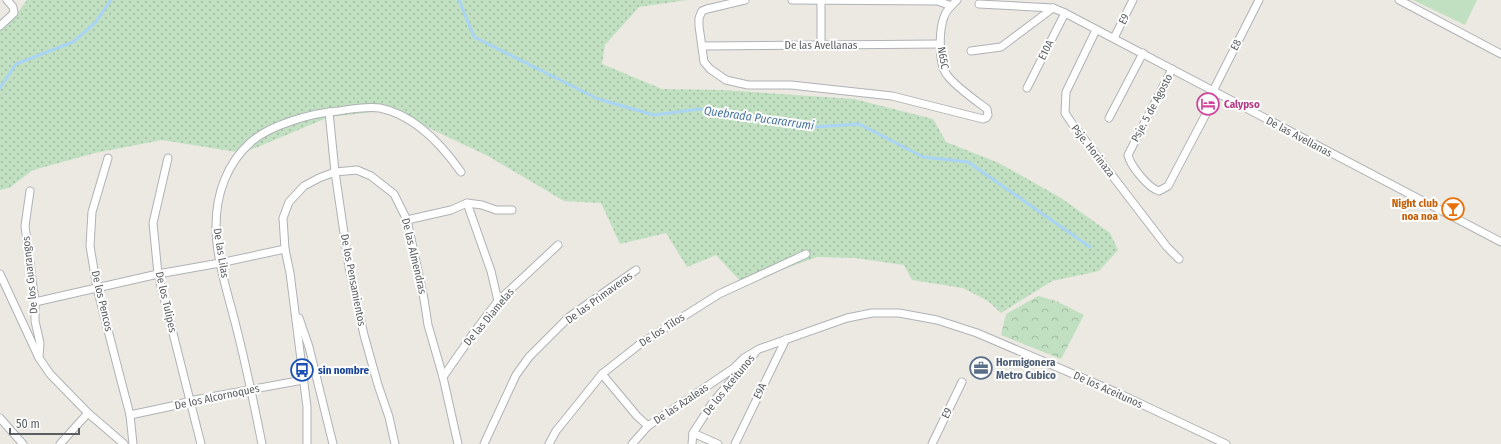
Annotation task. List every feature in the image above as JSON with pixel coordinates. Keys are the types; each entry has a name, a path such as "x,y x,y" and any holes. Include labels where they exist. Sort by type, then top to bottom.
{"street":[{"path":"0,26 14,13 14,7 7,0"},
{"path":"702,46 699,26 699,18 702,11 744,0"},
{"path":"792,0 938,1 951,6"},
{"name":"N65C","path":"702,46 704,62 710,69 726,80 742,84 791,85 892,96 983,119 987,117 987,109 946,75 942,62 940,44 943,18 957,0"},
{"name":"E9","path":"1114,38 1133,0"},
{"name":"E8","path":"1131,146 1128,155 1129,161 1154,190 1159,191 1168,186 1259,0"},
{"path":"1399,0 1501,54"},
{"path":"821,1 821,45"},
{"name":"De las Avellanas","path":"979,4 1053,8 1065,13 1143,53 1302,139 1501,242"},
{"path":"971,51 1001,47 1053,8"},
{"name":"E10A","path":"1027,88 1065,13"},
{"name":"Psje. Horinaza","path":"1096,30 1066,92 1065,113 1167,247 1179,259"},
{"name":"De las Avellanas","path":"702,46 940,44"},
{"path":"1109,118 1143,53"},
{"name":"Psje. 5 de Agosto","path":"1131,146 1172,69"},
{"name":"De las Lilas","path":"262,444 252,390 220,263 216,226 217,206 222,185 236,158 252,141 266,132 294,120 329,112 358,108 379,108 393,112 413,123 433,139 448,154 461,172"},
{"name":"De los Pensamientos","path":"329,112 335,172 349,267 364,335 389,417 395,444"},
{"name":"De los Pencos","path":"108,158 92,212 90,246 97,288 130,415 133,444"},
{"name":"De los Tulipes","path":"168,158 152,223 158,274 201,444"},
{"name":"De las Almendras","path":"307,444 307,407 290,273 285,249 283,218 289,202 304,186 335,172 357,170 371,176 394,194 407,220 428,325 443,378 458,444"},
{"name":"De los Guarangos","path":"30,191 25,226 36,302 35,320 40,343 38,358"},
{"path":"407,220 451,210 467,203 482,205 496,210 512,210"},
{"path":"467,203 491,271 498,301"},
{"name":"De las Diamelas","path":"443,378 475,331 498,301 558,245"},
{"path":"36,302 158,274 285,249"},
{"name":"De los Tilos","path":"549,444 556,431 602,374 640,344 719,294 806,254"},
{"name":"De las Primaveras","path":"484,444 516,374 529,357 569,317 636,270"},
{"path":"0,274 38,358 50,374 88,413 124,444"},
{"path":"294,304 309,347 332,444"},
{"name":"De los Aceitunos","path":"734,368 744,358 759,349 846,318 872,313 899,313 937,320 977,333 1114,392 1226,444"},
{"name":"E9A","path":"735,444 786,339"},
{"name":"De los Aceitunos","path":"692,444 693,433 713,402 759,349"},
{"name":"De las Azaleas","path":"632,444 648,426 734,368"},
{"path":"602,374 637,416 648,426"},
{"name":"De los Alcornoques","path":"130,415 189,401 303,380"},
{"name":"E9","path":"932,444 962,382"},
{"path":"60,444 88,413"},
{"path":"0,418 23,444"},
{"path":"693,433 718,444"}],"green space":[{"path":"27,0 687,0 639,7 605,45 602,64 662,89 723,90 854,99 933,119 946,142 999,163 1061,198 1110,233 1118,250 1099,271 1052,281 1001,313 988,301 963,288 912,280 904,265 855,258 817,257 743,284 716,255 687,267 666,233 620,244 601,203 564,201 488,156 391,110 329,117 243,153 162,140 95,153 33,170 9,188 0,190 0,28 16,15"},
{"path":"1413,0 1477,0 1465,25"},
{"path":"1038,296 1056,301 1084,315 1061,359 1001,335 1006,314"}],"waterway":[{"path":"0,88 16,64 73,42 95,23 111,0"},
{"name":"Quebrada Pucararrumi","path":"459,0 474,37 598,99 654,115 700,109 814,127 859,124 923,157 968,162 1090,247"}],"place":[{"name":"Calypso","path":"1208,104"},
{"name":"Night club noa noa","path":"1453,209"},
{"name":"Hormigonera Metro Cubico","path":"981,368"},
{"name":"sin nombre","path":"302,370"}]}
